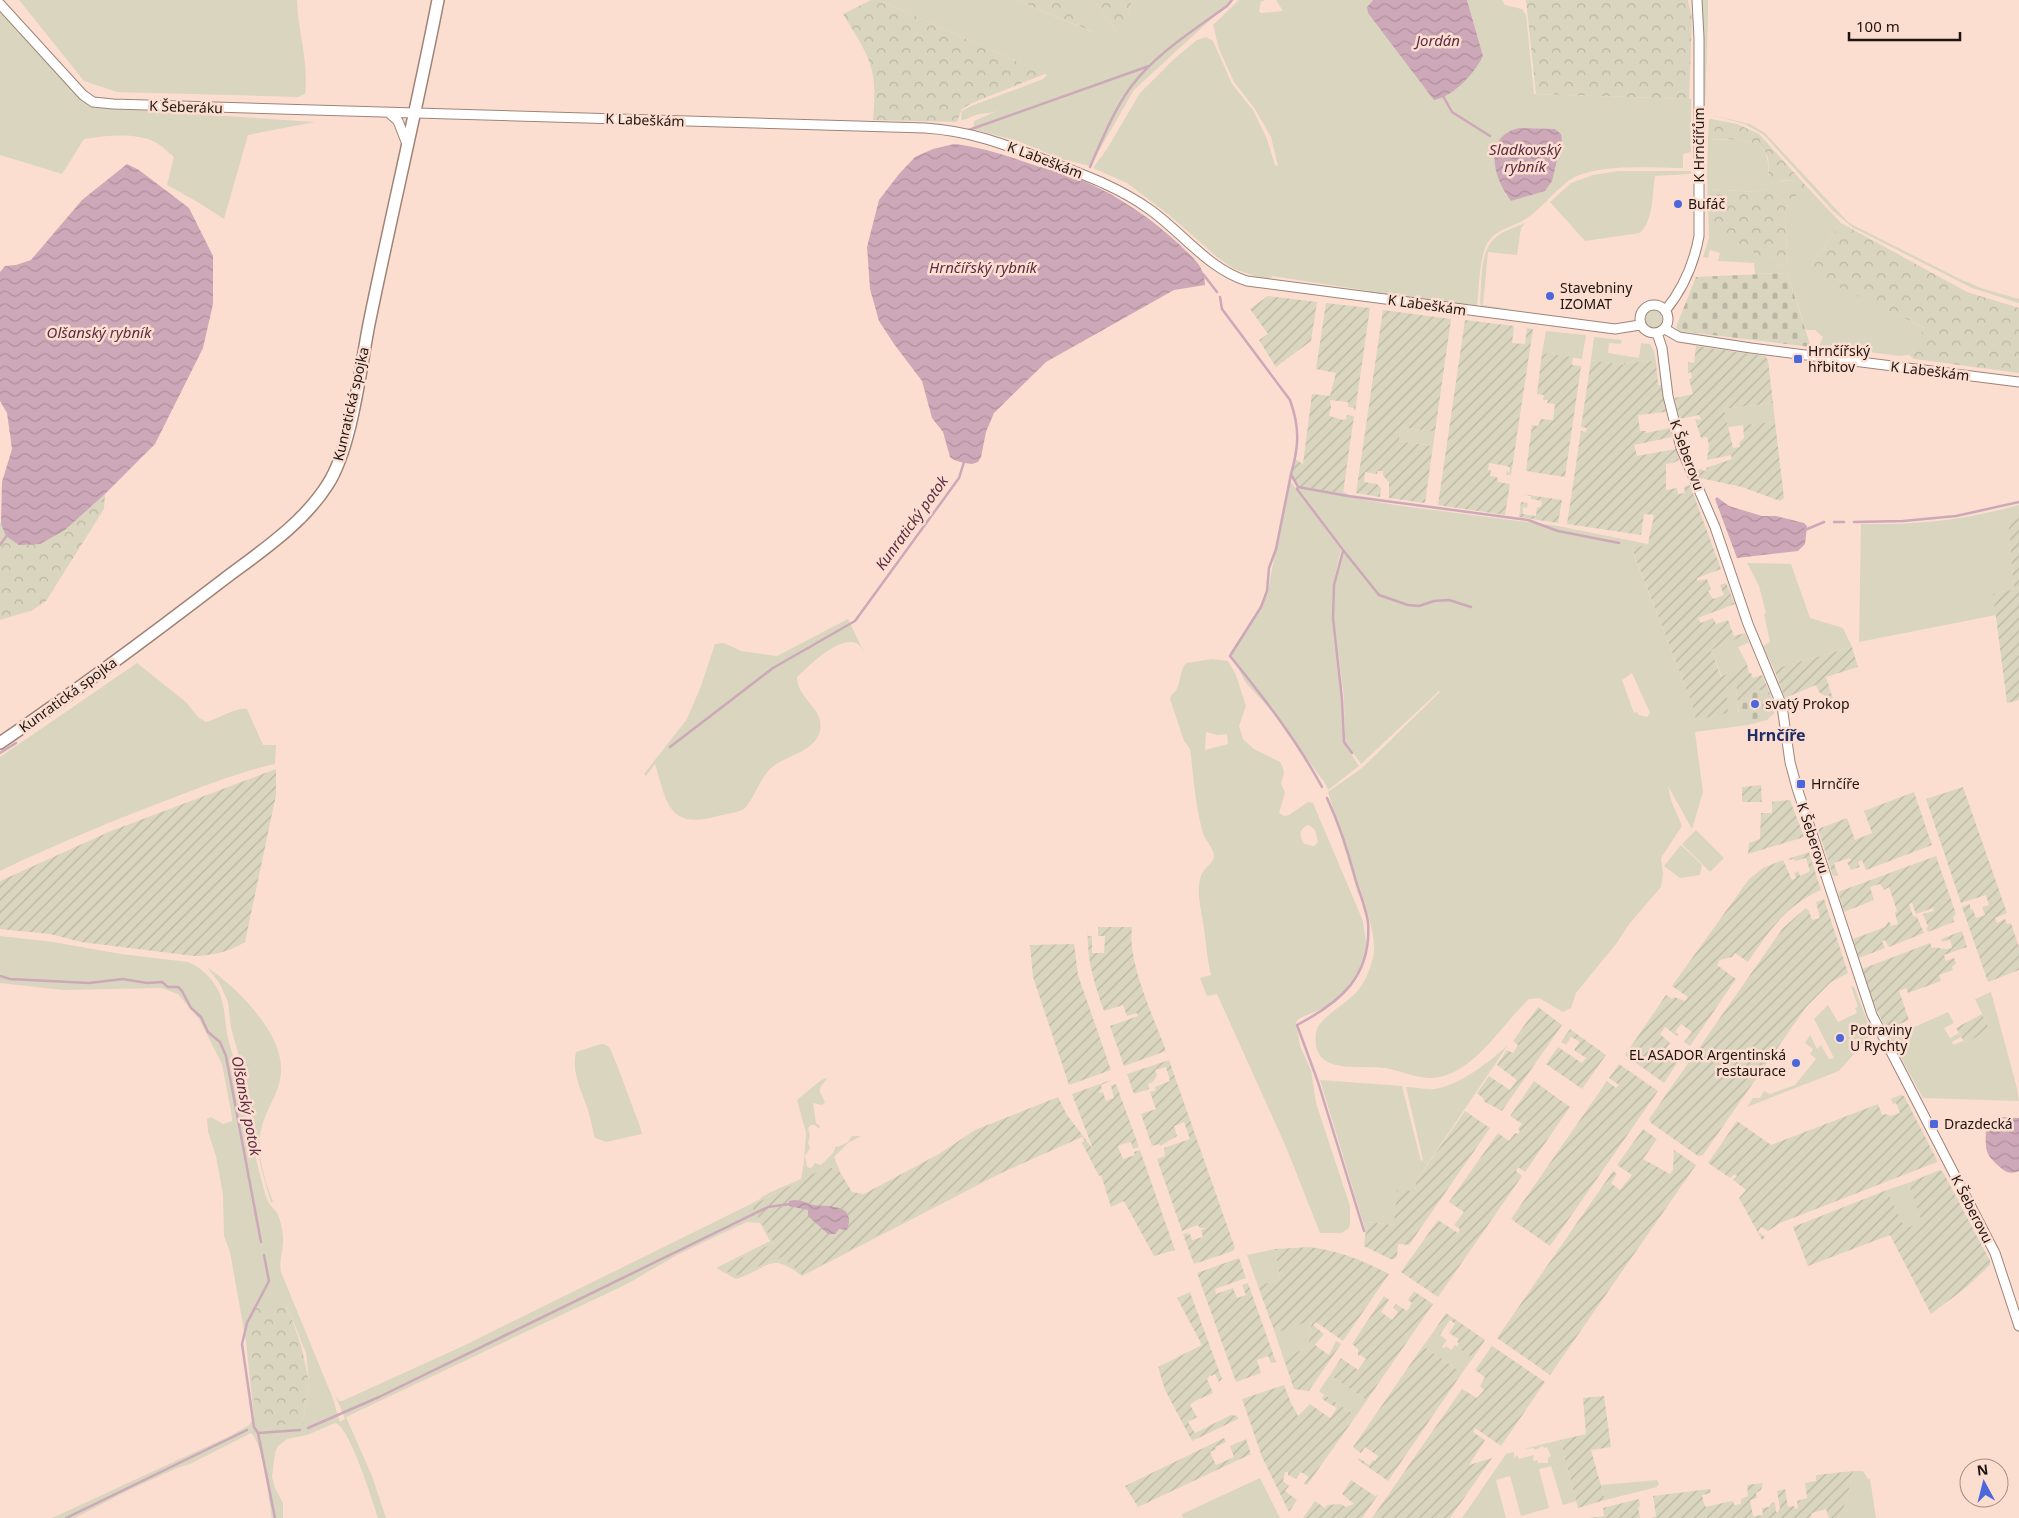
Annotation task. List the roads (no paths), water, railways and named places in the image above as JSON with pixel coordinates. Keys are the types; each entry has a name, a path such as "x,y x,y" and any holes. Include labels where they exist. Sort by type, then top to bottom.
{"main road":[{"name":"Kunratická spojka","path":"0,743 81,686 263,549 303,516 327,486 338,462 349,427 418,87 438,0"}],"street":[{"name":"K Hrnčířům","path":"1665,311 1677,296 1692,264 1699,236 1699,38 1697,0"},
{"name":"K Šeberáku","path":"0,4 74,87 93,102 123,105 414,114"},
{"path":"418,87 422,103 429,111 441,114"},
{"path":"389,113 398,120 407,144"},
{"name":"K Labeškám","path":"414,114 916,128 959,131 1014,148 1089,176 1122,191 1166,222 1222,270 1247,281 1614,329 1640,325"},
{"path":"1654,305 1665,311 1668,322 1661,331 1649,333 1640,325 1640,317 1646,307 1654,305"},
{"name":"K Labeškám","path":"1661,331 1678,337 1741,347 2019,382"},
{"name":"K Šeberovu","path":"1661,331 1668,396 1679,440 1718,535 1748,624 1782,706 1790,762 1797,788 1864,995 1882,1036 1994,1253 2019,1326"}],"water":[{"name":"Jordán","path":"1373,0 1467,0 1483,56 1463,83 1449,94 1434,100 1368,13 1367,7"},
{"name":"Sladkovský rybník","path":"1520,128 1555,129 1561,134 1562,140 1552,181 1545,191 1511,201 1499,181 1494,159 1500,139 1508,132"},
{"name":"Hrnčířský rybník","path":"954,144 993,152 1065,174 1111,195 1158,226 1194,258 1201,267 1205,285 1174,290 1046,362 994,413 986,432 981,457 978,462 972,464 954,460 950,457 943,432 932,418 922,381 879,321 870,289 867,247 879,200 899,174 915,157 933,149"},
{"name":"Olšanský rybník","path":"127,164 139,170 189,208 213,256 213,304 203,348 155,444 105,494 65,530 40,544 19,545 6,536 1,524 2,482 12,449 7,413 0,401 0,272 5,266 31,260 82,200"},
{"path":"1717,497 1729,506 1762,516 1776,516 1804,523 1807,526 1805,544 1798,551 1737,558 1715,499"},
{"path":"1999,1117 2019,1118 2019,1171 2009,1172 2003,1170 1987,1152 1986,1129"},
{"path":"794,1200 813,1205 839,1208 845,1211 849,1221 847,1230 839,1229 835,1234 828,1234 808,1216 808,1210 789,1206 789,1201"}],"waterway":[{"name":"Kunratický potok","path":"1090,167 1118,107 1140,76 1163,53 1227,6 1232,0"},
{"path":"966,131 1149,66"},
{"path":"1443,96 1452,112 1490,136"},
{"path":"1203,274 1217,292"},
{"path":"1220,297 1222,309 1290,400 1297,428 1296,455 1291,474 1298,487 1348,496 1528,520 1558,531 1619,543"},
{"name":"Kunratický potok","path":"670,747 773,668 855,621 959,478 964,462"},
{"path":"1291,474 1276,549 1269,568 1267,591 1261,607 1230,656 1279,719 1322,787"},
{"path":"1298,487 1297,489 1379,595 1408,605 1419,606 1434,601 1449,600 1471,607"},
{"path":"1854,522 1903,521 1956,516 2019,502"},
{"path":"1805,530 1824,522"},
{"path":"1834,522 1844,522"},
{"name":"Olšanský potok","path":"0,545 8,534"},
{"path":"1343,551 1334,585 1333,618 1342,699 1344,742 1352,753"},
{"path":"0,753 16,743"},
{"path":"1327,798 1350,859 1364,907 1368,922 1368,941 1365,958 1359,972 1340,997 1297,1025 1318,1082 1364,1231"},
{"name":"Olšanský potok","path":"0,976 10,979 89,983 123,979 147,983 162,982 168,987 178,987 182,991 191,1008 201,1017 208,1032 220,1042 226,1056 261,1242"},
{"path":"308,1428 379,1397 768,1207 790,1204"},
{"name":"Olšanský potok","path":"264,1255 269,1281 247,1323 242,1344 254,1427 258,1433 275,1518"},
{"path":"66,1518 247,1430"},
{"path":"258,1433 300,1430"}],"place":[{"name":"Bufáč","path":"1678,204"},
{"name":"Stavebniny IZOMAT","path":"1550,296"},
{"name":"Hrnčířský hřbitov","path":"1798,359"},
{"name":"svatý Prokop","path":"1755,704"},
{"name":"Hrnčíře","path":"1801,784"},
{"name":"Potraviny U Rychty","path":"1840,1038"},
{"name":"EL ASADOR Argentinská restaurace","path":"1796,1063"},
{"name":"Drazdecká","path":"1934,1124"}],"district":[{"name":"Hrnčíře","path":"1776,735"}]}
